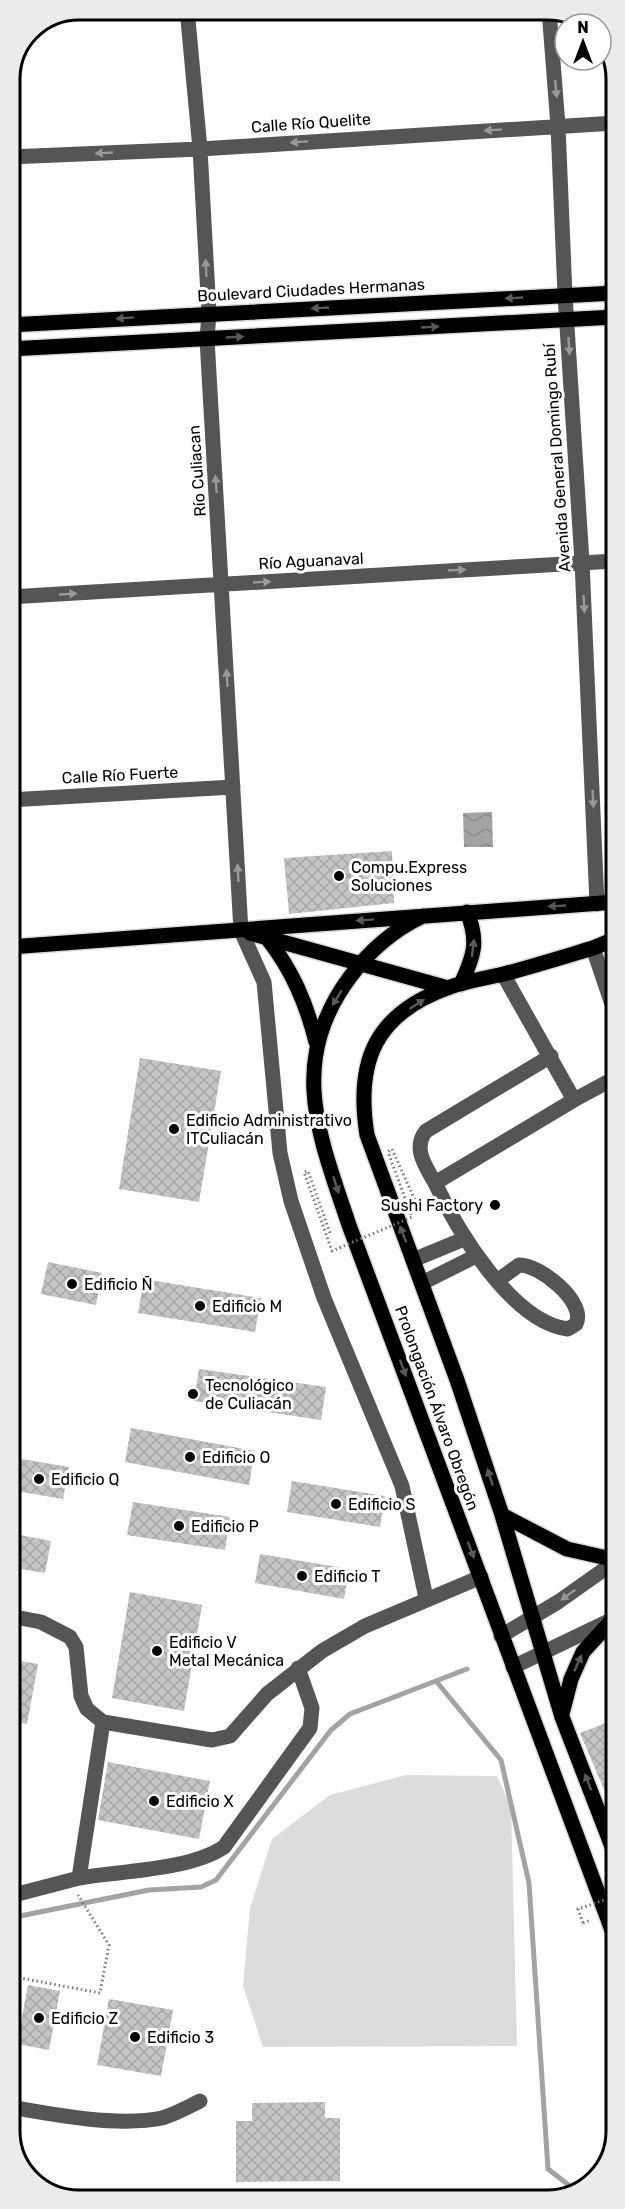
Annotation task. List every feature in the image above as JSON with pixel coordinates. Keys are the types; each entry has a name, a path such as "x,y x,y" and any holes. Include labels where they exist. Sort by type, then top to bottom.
{"main road":[{"name":"Boulevard Ciudades Hermanas","path":"20,324 606,293"},
{"path":"20,348 606,318"},
{"path":"20,946 606,903"},
{"path":"241,931 360,964 454,986 471,962 474,946 474,930 467,912"},
{"name":"Prolongación Álvaro Obregón","path":"423,916 393,933 360,964 331,1006 316,1043 313,1094 320,1137 349,1225 606,1914"},
{"path":"267,938 285,961 299,986 316,1043"},
{"name":"Prolongación Álvaro Obregón","path":"606,943 503,974 454,986 411,1007 386,1028 370,1053 363,1076 362,1098 367,1135 422,1282 502,1515 562,1717 606,1831"},
{"path":"502,1515 567,1549 606,1558"},
{"path":"562,1717 571,1679 583,1652 606,1628"}],"street":[{"name":"Río Culiacan","path":"188,20 200,149 209,313 207,339 241,931"},
{"name":"Avenida General Domingo Rubí","path":"550,20 558,126 565,295 582,562 597,904"},
{"name":"Calle Río Quelite","path":"20,157 200,149 606,123"},
{"name":"Río Aguanaval","path":"20,596 606,561"},
{"name":"Calle Río Fuerte","path":"20,799 233,787"},
{"path":"241,931 264,982 279,1142 291,1201 324,1298 402,1486 426,1598"},
{"path":"593,948 606,986"},
{"path":"503,974 574,1100"},
{"path":"497,1281 519,1265 533,1267 574,1302 579,1313 576,1324 568,1329 552,1324 517,1300 497,1281 464,1239 420,1151 420,1143 426,1131 550,1056"},
{"path":"435,1183 606,1083"},
{"path":"413,1260 464,1239"},
{"path":"422,1282 476,1256"},
{"path":"501,1636 533,1619 606,1567"},
{"path":"20,1618 41,1622 70,1637 76,1647 81,1696 87,1709 103,1722 212,1740 230,1736 267,1694 298,1668 365,1626 426,1598 481,1577"},
{"path":"513,1667 606,1623"},
{"path":"20,1893 79,1878 183,1863 207,1857 224,1847 310,1728 312,1708 298,1668"},
{"path":"79,1878 103,1722"},
{"path":"20,2108 140,2121 178,2113 200,2101"}],"path":[{"path":"330,1233 308,1171 304,1172 332,1251 412,1217 388,1152 392,1149 418,1207 426,1202"},
{"path":"20,1978 100,1993 109,1946 79,1898"},
{"path":"583,1923 578,1909 606,1899"}],"shaded area":[{"path":"406,1775 497,1776 511,1807 517,2046 263,2047 243,1986 250,1908 272,1839 330,1795"}],"water":[{"path":"492,812 493,847 464,847 463,813"}],"building":[{"name":"Compu.Express Soluciones","path":"392,851 394,903 289,914 284,858"},
{"name":"Edificio Administrativo ITCuliacán","path":"140,1058 221,1071 199,1202 119,1189"},
{"name":"Edificio Ñ","path":"48,1262 102,1273 96,1305 41,1294"},
{"name":"Edificio M","path":"144,1279 261,1298 255,1332 138,1313"},
{"path":"199,1369 326,1387 321,1420 194,1401"},
{"name":"Edificio O","path":"131,1428 255,1451 249,1485 125,1462"},
{"name":"Edificio Q","path":"20,1459 69,1467 63,1499 20,1492"},
{"name":"Edificio S","path":"292,1481 385,1496 380,1527 287,1512"},
{"name":"Edificio P","path":"133,1502 230,1517 225,1550 127,1535"},
{"path":"20,1535 51,1541 45,1573 20,1569"},
{"name":"Edificio T","path":"260,1554 349,1569 344,1599 255,1583"},
{"name":"Edificio V Metal Mecánica","path":"130,1592 202,1605 184,1711 112,1698"},
{"path":"20,1661 38,1664 27,1724 20,1723"},
{"path":"606,1723 606,1794 580,1733"},
{"name":"Edificio X","path":"108,1762 210,1781 199,1839 98,1820"},
{"name":"Edificio Z","path":"28,1985 60,1991 49,2050 20,2045 20,2028"},
{"name":"Edificio 3","path":"109,1999 173,2010 161,2076 97,2065"},
{"path":"325,2102 325,2118 340,2118 340,2181 236,2182 236,2121 252,2121 252,2103"}],"waterway":[{"path":"20,1916 149,1890 201,1887 216,1880 331,1730 350,1714 467,1669"},
{"path":"436,1681 501,1760 529,1883 548,2169 569,2185"}],"place":[{"name":"Compu.Express Soluciones","path":"339,876"},
{"name":"Edificio Administrativo ITCuliacán","path":"174,1129"},
{"name":"Sushi Factory","path":"495,1205"},
{"name":"Edificio Ñ","path":"72,1284"},
{"name":"Edificio M","path":"200,1306"},
{"name":"Tecnológico de Culiacán","path":"193,1394"},
{"name":"Edificio O","path":"190,1457"},
{"name":"Edificio Q","path":"39,1479"},
{"name":"Edificio S","path":"336,1504"},
{"name":"Edificio P","path":"179,1526"},
{"name":"Edificio T","path":"302,1576"},
{"name":"Edificio V Metal Mecánica","path":"157,1651"},
{"name":"Edificio X","path":"154,1801"},
{"name":"Edificio Z","path":"39,2018"},
{"name":"Edificio 3","path":"135,2037"}]}
